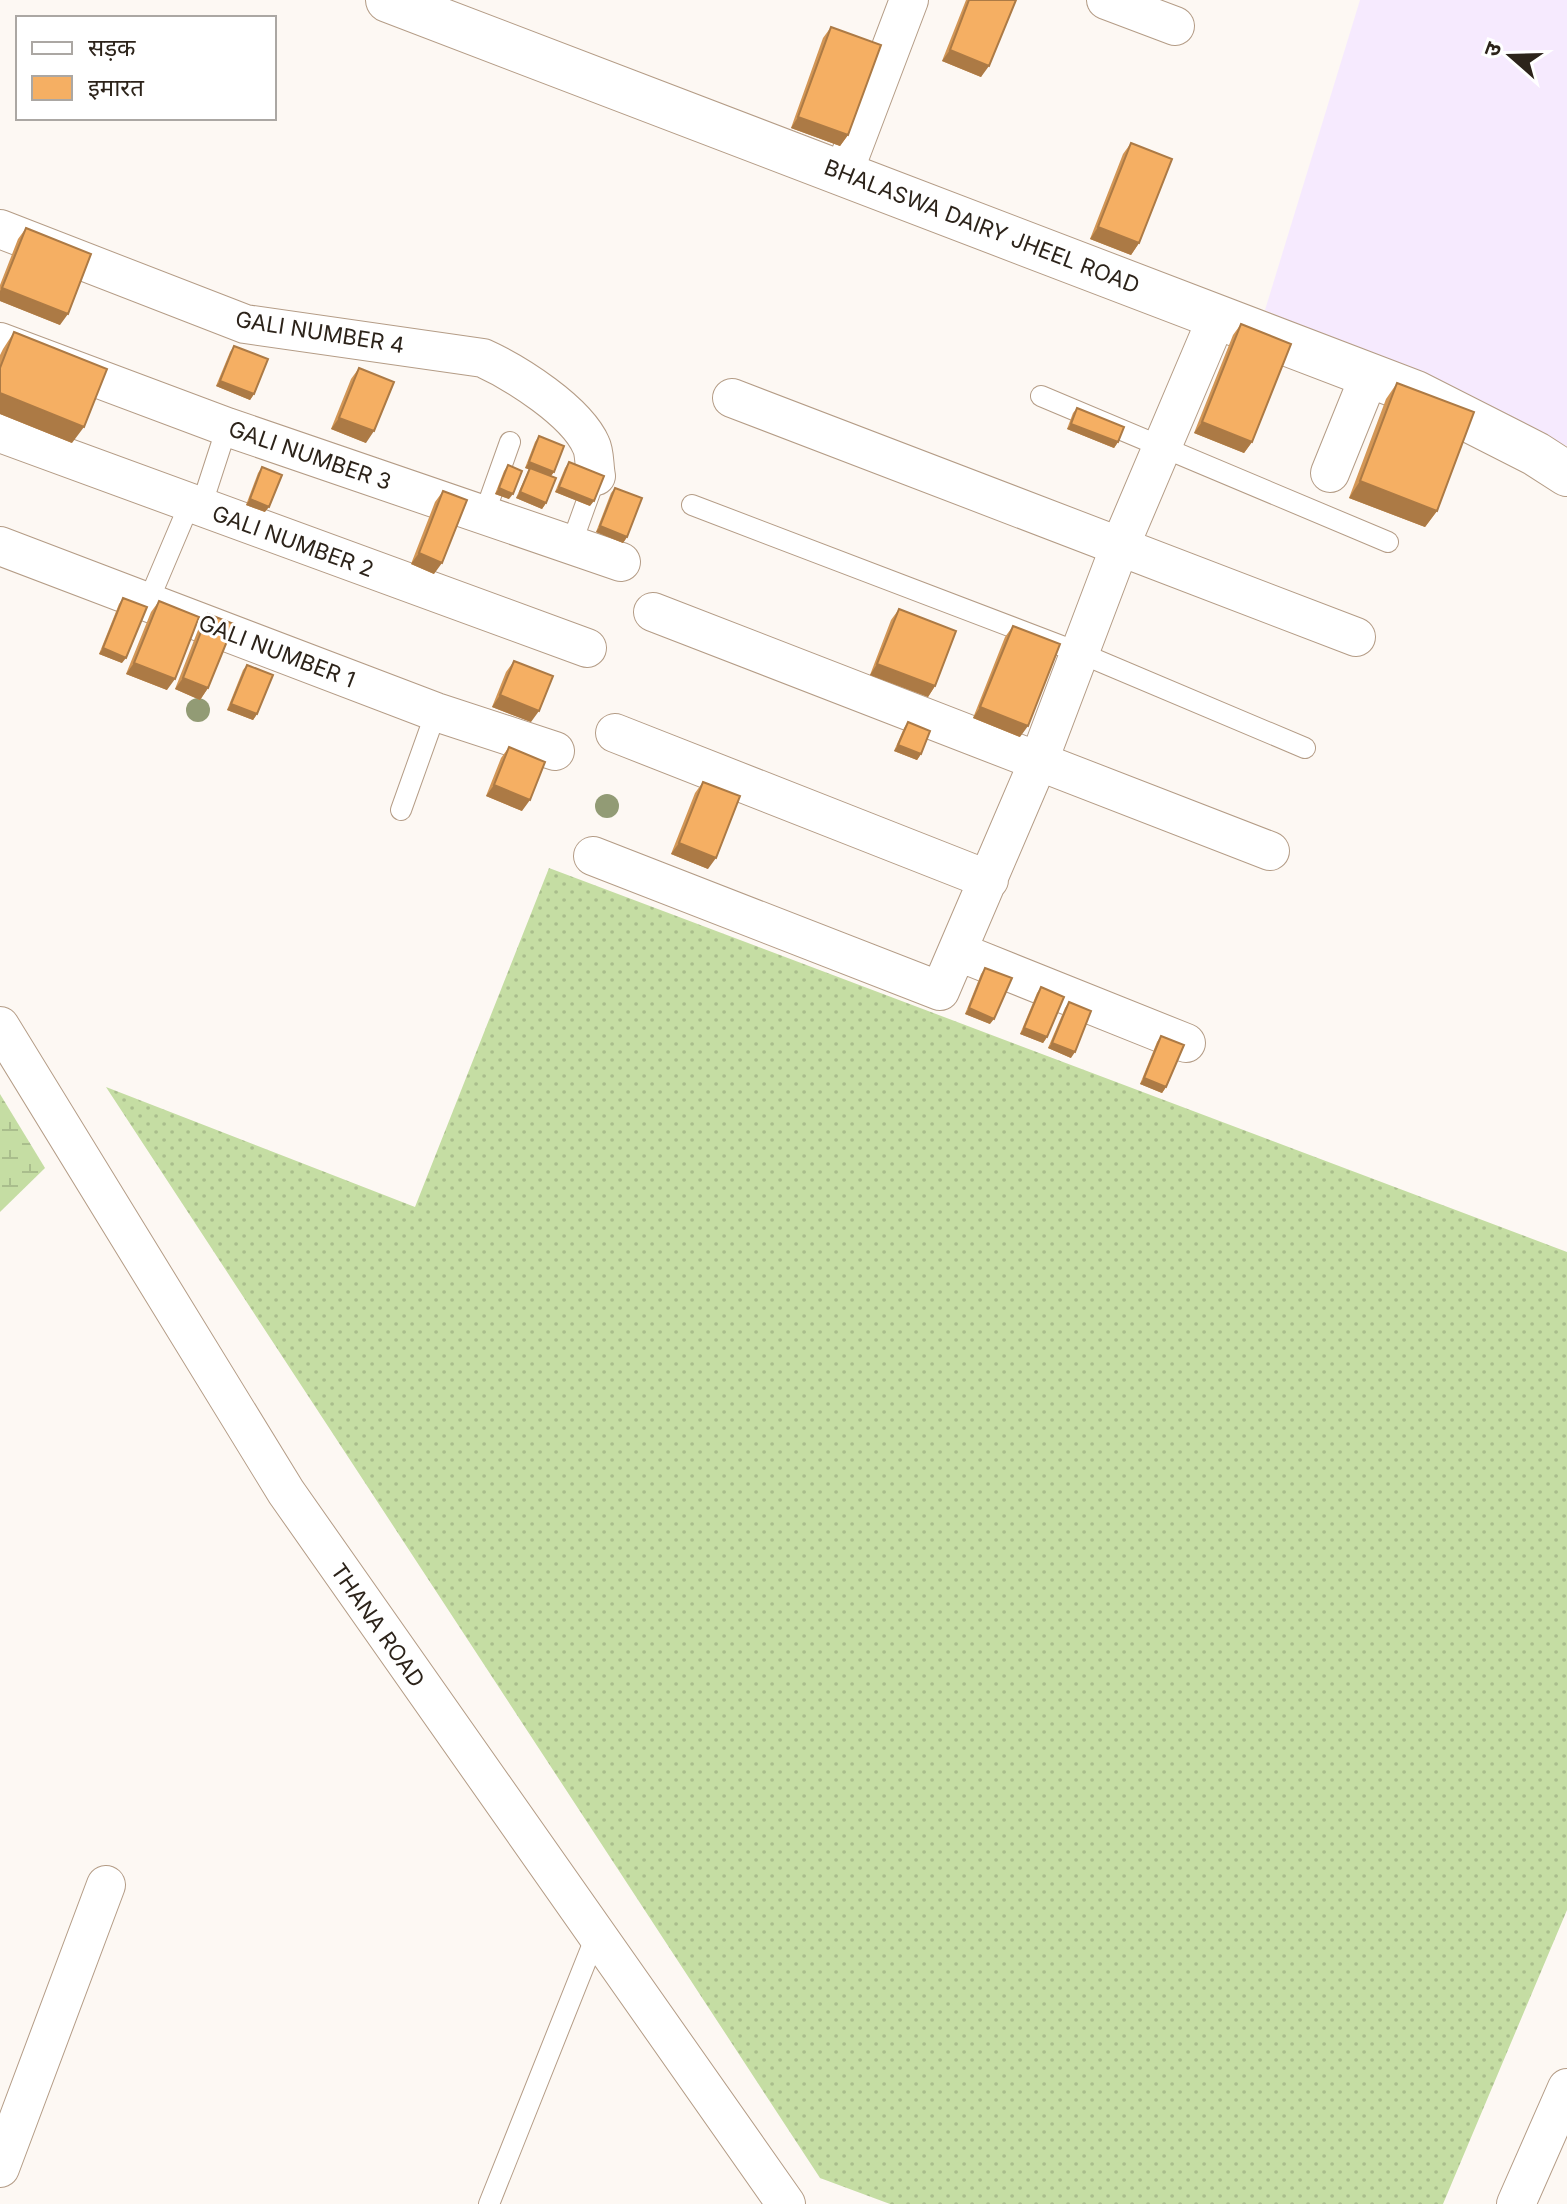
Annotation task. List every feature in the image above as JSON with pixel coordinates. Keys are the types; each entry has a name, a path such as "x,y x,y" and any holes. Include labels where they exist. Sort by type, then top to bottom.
{"street":[{"name":"BHALASWA DAIRY JHEEL ROAD","path":"388,0 1370,374 1430,399 1536,454 1567,474"},
{"path":"843,174 909,0"},
{"path":"1106,0 1175,26"},
{"name":"GALI NUMBER 4","path":"0,229 245,324 483,358 510,370 567,415 592,445 596,476"},
{"path":"593,856 940,991 1039,760 1120,546 1218,315"},
{"name":"GALI NUMBER 3","path":"0,342 227,427 621,562"},
{"path":"1330,473 1370,374"},
{"path":"732,398 1356,637"},
{"name":"GALI NUMBER 2","path":"0,433 587,648"},
{"name":"GALI NUMBER 1","path":"0,546 436,712 555,751"},
{"path":"653,612 1270,851"},
{"path":"615,733 989,880"},
{"path":"959,952 1186,1043"},
{"name":"THANA ROAD","path":"0,1026 286,1492 786,2204"},
{"path":"0,2168 106,1885"},
{"path":"1516,2204 1567,2088"}],"lane":[{"path":"1041,396 1388,542"},
{"path":"148,602 196,505 227,427"},
{"path":"484,515 510,442"},
{"path":"571,545 596,476"},
{"path":"692,505 1080,653 1305,748"},
{"path":"401,810 436,712"},
{"path":"489,2204 596,1936"}],"shaded area":[{"path":"1360,0 1567,0 1567,446 1265,310"}],"green space":[{"path":"549,868 1567,1252 1567,1910 1443,2204 890,2204 820,2178 106,1087 415,1207"},
{"path":"0,1094 45,1168 0,1212"}],"building":[{"path":"969,0 1016,0 989,66 950,50"},
{"path":"831,27 881,45 848,135 798,117"},
{"path":"1131,143 1172,159 1139,243 1098,227"},
{"path":"26,228 91,254 68,314 2,288"},
{"path":"1241,324 1291,344 1252,442 1202,422"},
{"path":"14,332 107,369 84,427 0,393 0,368"},
{"path":"234,346 268,359 254,394 220,381"},
{"path":"359,368 394,382 374,431 339,418"},
{"path":"1397,383 1474,412 1437,511 1360,481"},
{"path":"1077,408 1124,427 1118,442 1071,424"},
{"path":"539,436 564,446 554,472 529,462"},
{"path":"569,462 604,476 594,501 559,487"},
{"path":"508,465 522,471 513,494 499,488"},
{"path":"262,467 282,475 269,507 250,499"},
{"path":"530,468 556,478 546,503 520,492"},
{"path":"615,488 642,498 627,537 600,526"},
{"path":"443,491 467,500 442,563 419,553"},
{"path":"123,598 147,607 126,658 103,648"},
{"path":"159,601 199,617 175,679 134,663"},
{"path":"899,609 956,631 935,686 877,664"},
{"path":"208,614 234,624 208,688 183,678"},
{"path":"1013,626 1060,644 1028,726 980,707"},
{"path":"514,661 553,676 539,711 500,695"},
{"path":"247,665 273,675 257,714 231,704"},
{"path":"908,722 930,731 921,754 898,745"},
{"path":"509,747 545,762 530,800 494,785"},
{"path":"703,782 740,796 716,858 679,843"},
{"path":"985,968 1012,978 994,1019 969,1008"},
{"path":"1041,987 1064,997 1047,1037 1024,1028"},
{"path":"1069,1002 1091,1011 1075,1052 1052,1043"},
{"path":"1161,1036 1184,1045 1166,1087 1144,1078"}]}
